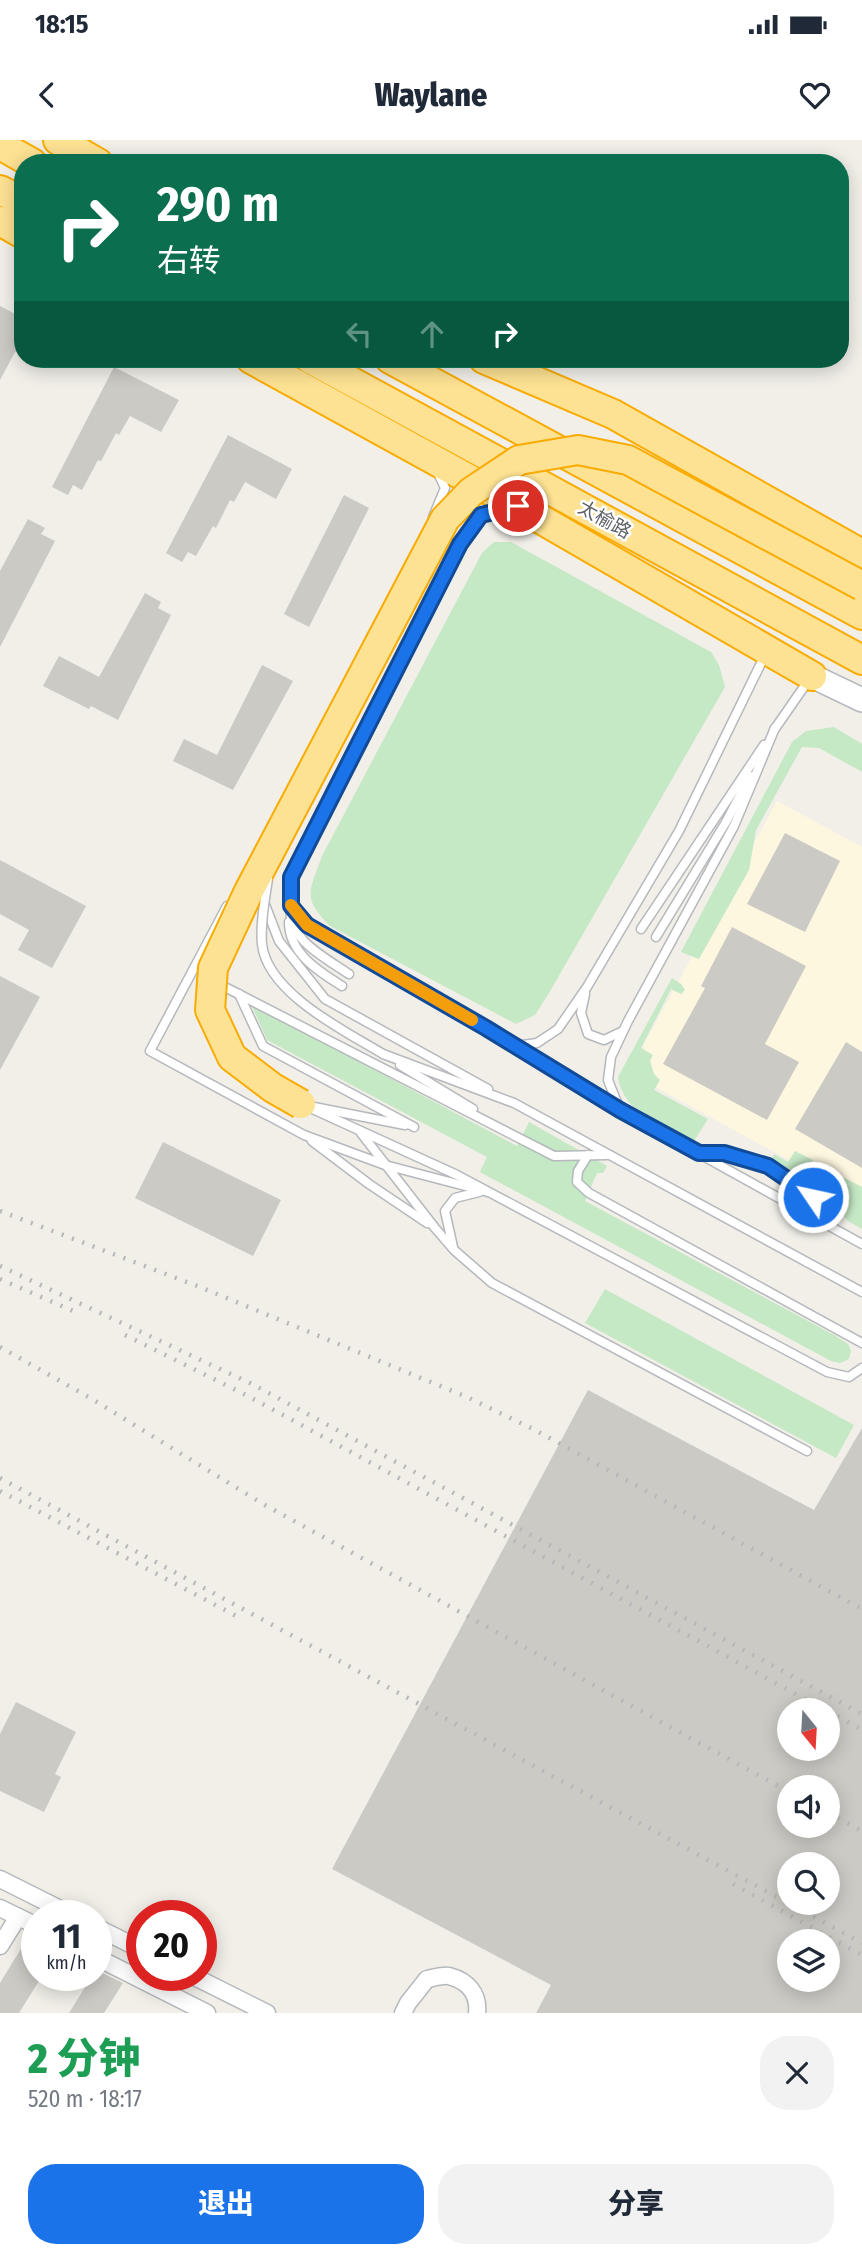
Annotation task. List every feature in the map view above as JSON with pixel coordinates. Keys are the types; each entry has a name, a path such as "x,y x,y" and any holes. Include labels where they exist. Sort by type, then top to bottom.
{"highway":[{"path":"58,140 82,154"},
{"path":"0,145 16,154"},
{"path":"267,368 518,506 812,676"},
{"path":"292,368 377,428"},
{"name":"太榆路","path":"327,368 862,660"},
{"name":"太榆路","path":"407,368 862,615"},
{"path":"505,368 613,414 862,554"},
{"path":"301,1104 273,1088 232,1057 211,1010 214,968 248,891 445,519 471,492 519,460 578,450 628,460 862,586"}],"main road":[{"path":"812,676 862,700"}],"street":[{"path":"0,1879 42,1900"},
{"path":"0,1908 21,1918"},
{"path":"0,1946 18,1917"},
{"path":"112,1965 207,2013"},
{"path":"403,2013 427,1979 448,1975 471,1988 478,2002 477,2013"},
{"path":"217,1988 267,2013"}],"lane":[{"path":"427,528 445,488 430,457"},
{"path":"342,986 317,970 289,936 291,877 460,544 481,515 518,506"},
{"path":"515,1046 537,1043 558,1030 587,988 679,831 768,650"},
{"path":"641,929 812,676"},
{"path":"656,937 726,822 775,728"},
{"path":"620,1110 608,1080 611,1057 734,827 775,728"},
{"path":"275,842 264,902 262,946 272,971 293,997 524,1141"},
{"path":"250,863 279,942 325,999 862,1292"},
{"path":"231,899 150,1051 304,1135 369,1184 435,1228"},
{"path":"291,906 307,925 620,1110 862,1244"},
{"path":"289,916 296,931 312,949 349,974"},
{"path":"193,971 555,1156 571,1158 609,1155"},
{"path":"587,988 581,1013 588,1034 604,1040 623,1031"},
{"path":"239,994 263,1046 414,1127 301,1104"},
{"path":"383,1054 514,1103"},
{"path":"301,1104 488,1192 827,1372 849,1377 862,1368"},
{"path":"359,1131 454,1250 492,1283 807,1451"},
{"path":"304,1135 386,1165 488,1192"},
{"path":"699,1153 724,1153 768,1166 813,1197 831,1226"},
{"path":"588,1155 578,1171 577,1182 589,1193 862,1343"},
{"path":"454,1250 445,1211 455,1198 473,1192 488,1192"}],"shaded area":[{"path":"777,801 862,847 862,1200 657,1088 643,1046"}],"green space":[{"path":"494,542 511,542 711,652 719,665 725,687 549,993 535,1015 516,1024 330,926 315,908 311,893 322,856 482,553"},
{"path":"834,727 862,744 862,772 819,748 802,747 756,830 749,870 699,959 681,952 792,742 806,731"},
{"path":"672,978 685,990 681,994 671,989 641,1048 653,1055 650,1061 654,1074 660,1080 654,1090 708,1119 694,1141 634,1107 623,1093 618,1077"},
{"path":"251,1004 517,1146 529,1122 607,1166 603,1173 597,1173 585,1201 836,1336 848,1344 851,1351 849,1359 840,1363 831,1361 480,1172 487,1157 267,1040"},
{"path":"795,1151 813,1160 806,1174 810,1176 818,1163 836,1173 830,1187 834,1189 841,1176 862,1187 862,1229 848,1221 836,1200 824,1190 772,1159 774,1154 788,1162"},
{"path":"605,1289 854,1425 836,1458 585,1323"}],"building":[{"path":"0,306 14,313 14,354 0,380"},
{"path":"113,368 179,400 161,432 130,416 119,435 116,433 101,461 98,460 82,490 73,485 68,495 52,487"},
{"path":"228,435 292,469 276,499 245,482 234,502 230,500 216,528 213,526 196,556 188,552 182,562 166,553"},
{"path":"344,495 369,508 309,627 284,614"},
{"path":"28,519 45,528 41,534 55,541 0,647 0,571"},
{"path":"145,593 161,602 158,608 171,615 118,720 43,686 59,656 99,677"},
{"path":"262,665 293,681 233,790 173,761 184,739 217,755"},
{"path":"785,833 840,861 805,932 747,904"},
{"path":"0,860 86,906 52,968 18,950 29,930 0,914"},
{"path":"732,927 806,966 765,1044 799,1062 767,1120 663,1064 705,988 701,986"},
{"path":"0,976 40,997 0,1070"},
{"path":"846,1042 862,1052 862,1168 795,1129"},
{"path":"163,1142 281,1200 253,1256 135,1198"},
{"path":"588,1390 814,1510 862,1428 862,2013 536,2013 551,1985 332,1869"},
{"path":"16,1702 76,1732 55,1774 61,1777 44,1812 0,1791 0,1734"},
{"path":"21,1949 21,1991 33,1991 19,2013 0,2013 0,1983"},
{"path":"112,1978 123,1983 104,2013 69,2013 83,1991 112,1991"}],"railway":[{"path":"0,1211 200,1287 467,1397 535,1430 862,1609"},
{"path":"0,1266 252,1384 862,1714"},
{"path":"0,1279 80,1314"},
{"path":"125,1335 248,1396 803,1698"},
{"path":"0,1347 92,1399 263,1504 777,1785"},
{"path":"0,1478 862,1943"},
{"path":"0,1491 240,1618"},
{"path":"840,1718 862,1730"},
{"path":"840,1819 862,1831"},
{"path":"733,1884 862,1955"}],"slow traffic":[{"path":"291,905 307,925 472,1020"}],"route":[{"path":"518,506 481,515 460,544 291,877 291,906 307,925 486,1028 620,1110 699,1153 724,1153 768,1166 813,1197"}]}
